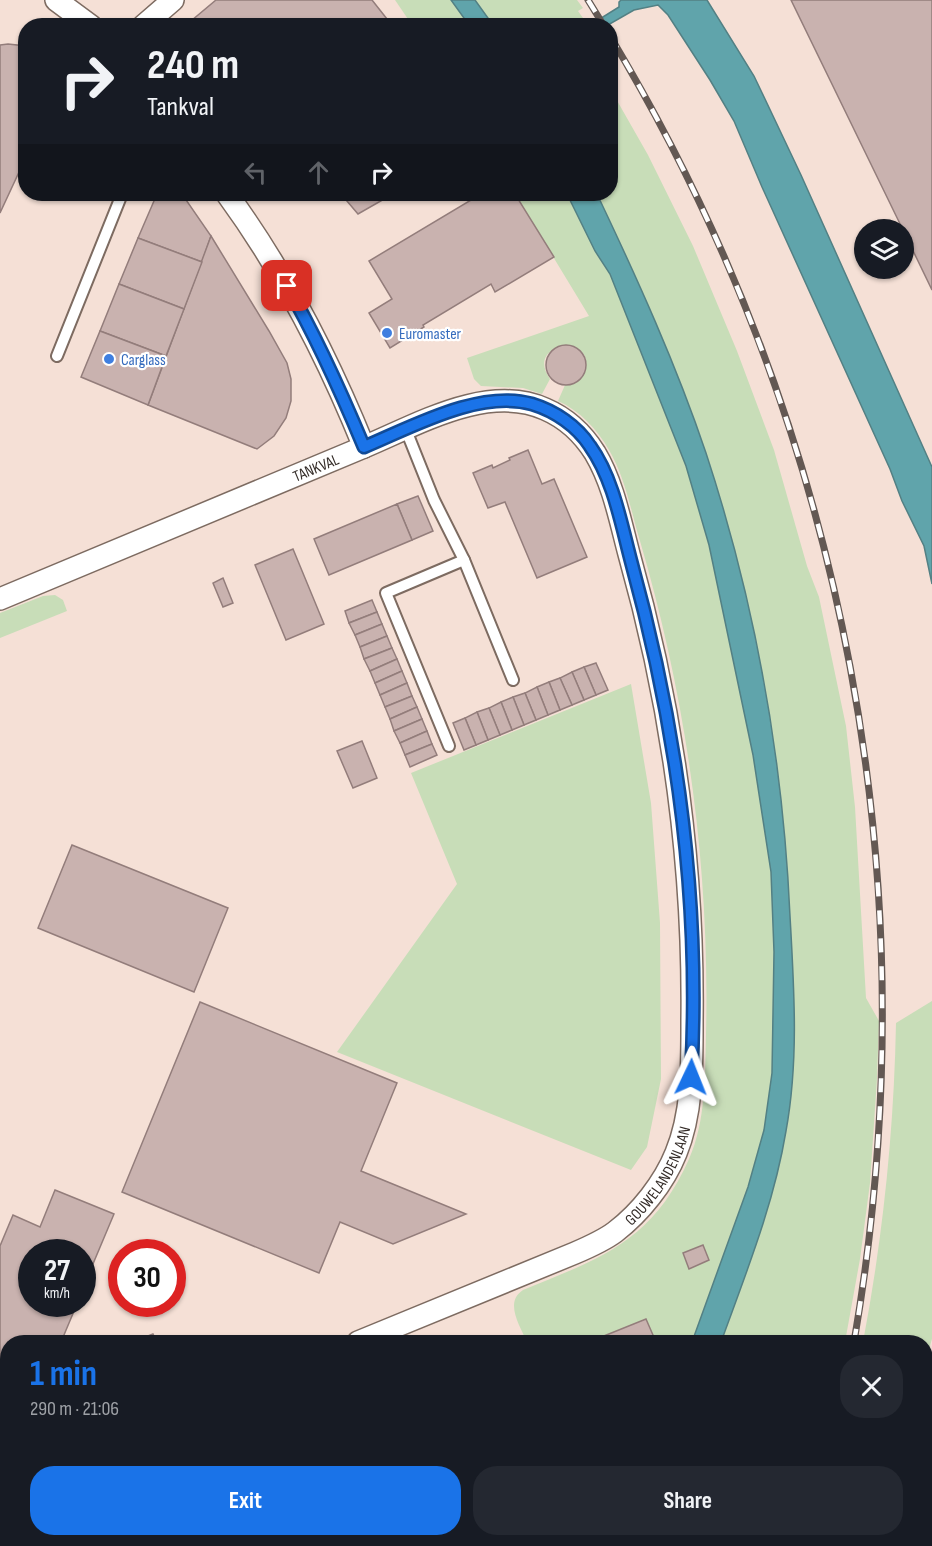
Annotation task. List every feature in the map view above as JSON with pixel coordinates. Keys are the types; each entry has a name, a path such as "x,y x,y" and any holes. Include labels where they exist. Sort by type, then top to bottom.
{"street":[{"path":"56,0 80,18"},
{"path":"152,18 173,0"},
{"path":"232,201 275,266 310,327 339,387 364,447"},
{"name":"GOUWELANDENLAAN","path":"364,447 451,411 500,400 532,404 558,416 589,444 605,474 616,506 651,636 663,691 687,869 692,944 692,1060 686,1117 676,1153 665,1176 649,1197 614,1233 575,1253 375,1335"},
{"name":"TANKVAL","path":"0,599 364,447"}],"lane":[{"path":"57,356 119,201"},
{"path":"406,430 434,500 464,560 513,680"},
{"path":"450,746 386,593 464,560"}],"green space":[{"path":"395,0 451,0 464,18 407,18"},
{"path":"475,0 577,0 583,8 578,11 583,18 488,18"},
{"path":"618,102 648,155 693,246 737,351 774,450 807,566 819,597 846,726 855,807 866,998 879,1021 870,1183 860,1259 846,1335 724,1335 767,1212 781,1158 790,1104 794,1024 786,857 781,798 764,682 739,566 706,453 669,354 600,201 618,201"},
{"path":"519,201 570,201 595,251 610,274 686,466 709,545 753,755 771,872 774,952 772,1073 764,1130 748,1187 695,1335 524,1335 514,1308 517,1295 523,1290 600,1256 621,1244 641,1228 658,1210 674,1187 689,1159 702,1114 706,971 704,909 692,785 683,723 656,601 627,494 615,460 587,421 558,401 565,385 581,378 586,360 582,352 573,347 553,350 546,356 544,366 550,379 542,394 523,388 481,386 474,379 467,358 589,316"},
{"path":"55,595 63,600 67,611 0,638 0,613 43,596"},
{"path":"631,684 651,803 660,923 661,1079 647,1147 631,1170 337,1052 457,884 411,773"},
{"path":"932,1001 932,1335 864,1335 886,1183 893,1103 896,1023"}],"water":[{"path":"451,0 475,0 488,18 464,18"},
{"path":"621,0 707,0 754,76 932,467 932,584 924,546 734,121 668,15 658,5 634,10 618,19 601,18 619,7"},
{"path":"570,201 600,201 669,354 706,453 739,566 752,624 764,682 781,798 793,970 793,1078 786,1131 774,1185 723,1335 695,1335 748,1187 764,1130 772,1073 774,952 771,872 753,755 709,545 686,466 610,274 595,251"}],"building":[{"path":"216,0 372,0 386,18 195,18"},
{"path":"791,0 932,0 932,290 914,253 914,219 898,219"},
{"path":"0,45 18,45 18,174 0,213"},
{"path":"154,201 187,201 211,236 202,262 138,238"},
{"path":"347,201 381,201 358,214"},
{"path":"469,201 519,201 554,257 495,292 491,284 390,348 369,313 392,299 369,261"},
{"path":"211,236 287,363 291,379 291,401 286,418 274,436 257,449 148,405"},
{"path":"138,238 202,262 184,309 119,284"},
{"path":"119,284 184,309 166,356 100,331"},
{"path":"100,331 166,356 148,405 81,377"},
{"path":"566,345 574,346 580,351 585,357 585,373 580,379 574,384 566,385 558,384 552,379 547,373 546,365 547,357 552,351 558,346"},
{"path":"528,450 542,484 554,479 587,557 537,578 505,502 488,508 473,473 492,465 493,468"},
{"path":"418,496 433,531 412,540 397,504"},
{"path":"397,504 412,540 329,575 314,539"},
{"path":"293,549 324,624 286,640 255,565"},
{"path":"223,578 233,603 223,607 213,583"},
{"path":"372,600 377,612 349,623 345,611"},
{"path":"377,612 382,624 355,635 349,623"},
{"path":"382,624 387,636 360,647 355,635"},
{"path":"387,636 392,648 364,659 360,647"},
{"path":"392,648 397,659 370,671 364,659"},
{"path":"397,659 402,671 375,683 370,671"},
{"path":"596,663 608,690 596,695 584,667"},
{"path":"584,667 596,695 584,700 572,672"},
{"path":"402,671 407,683 380,695 375,683"},
{"path":"572,672 584,700 572,705 560,678"},
{"path":"560,678 572,705 560,710 549,682"},
{"path":"549,682 560,710 548,715 537,687"},
{"path":"407,683 412,696 385,707 380,695"},
{"path":"537,687 548,715 536,720 525,693"},
{"path":"525,693 536,720 524,725 513,697"},
{"path":"412,696 417,707 390,719 385,707"},
{"path":"513,697 524,725 512,730 501,702"},
{"path":"501,702 512,730 500,735 489,708"},
{"path":"417,707 422,719 394,731 390,719"},
{"path":"489,708 500,735 488,740 477,712"},
{"path":"477,712 488,740 476,745 465,718"},
{"path":"465,718 476,745 464,750 453,723"},
{"path":"422,719 427,731 400,743 394,731"},
{"path":"427,731 432,744 405,755 400,743"},
{"path":"362,741 377,778 353,788 337,751"},
{"path":"432,744 437,755 410,767 405,755"},
{"path":"72,845 228,908 194,992 38,928"},
{"path":"200,1002 397,1083 361,1171 466,1214 393,1244 340,1222 319,1273 122,1192"},
{"path":"55,1190 114,1214 96,1257 96,1239 18,1239 18,1317 72,1317 64,1335 0,1335 0,1246 13,1215 40,1227"},
{"path":"703,1245 709,1260 689,1269 683,1253"},
{"path":"646,1319 653,1335 606,1335"}],"railway":[{"path":"588,0 599,18"},
{"path":"618,51 692,187 759,343 812,503 850,667 874,834 882,1002 876,1172 855,1335"}],"place":[{"name":"Euromaster","path":"387,333"},
{"name":"Carglass","path":"109,359"}],"route":[{"path":"287,286 339,387 364,447 451,411 500,400 518,401 546,409 570,424 597,456 616,506 651,636 673,754 682,818 692,944 691,1077"}]}
